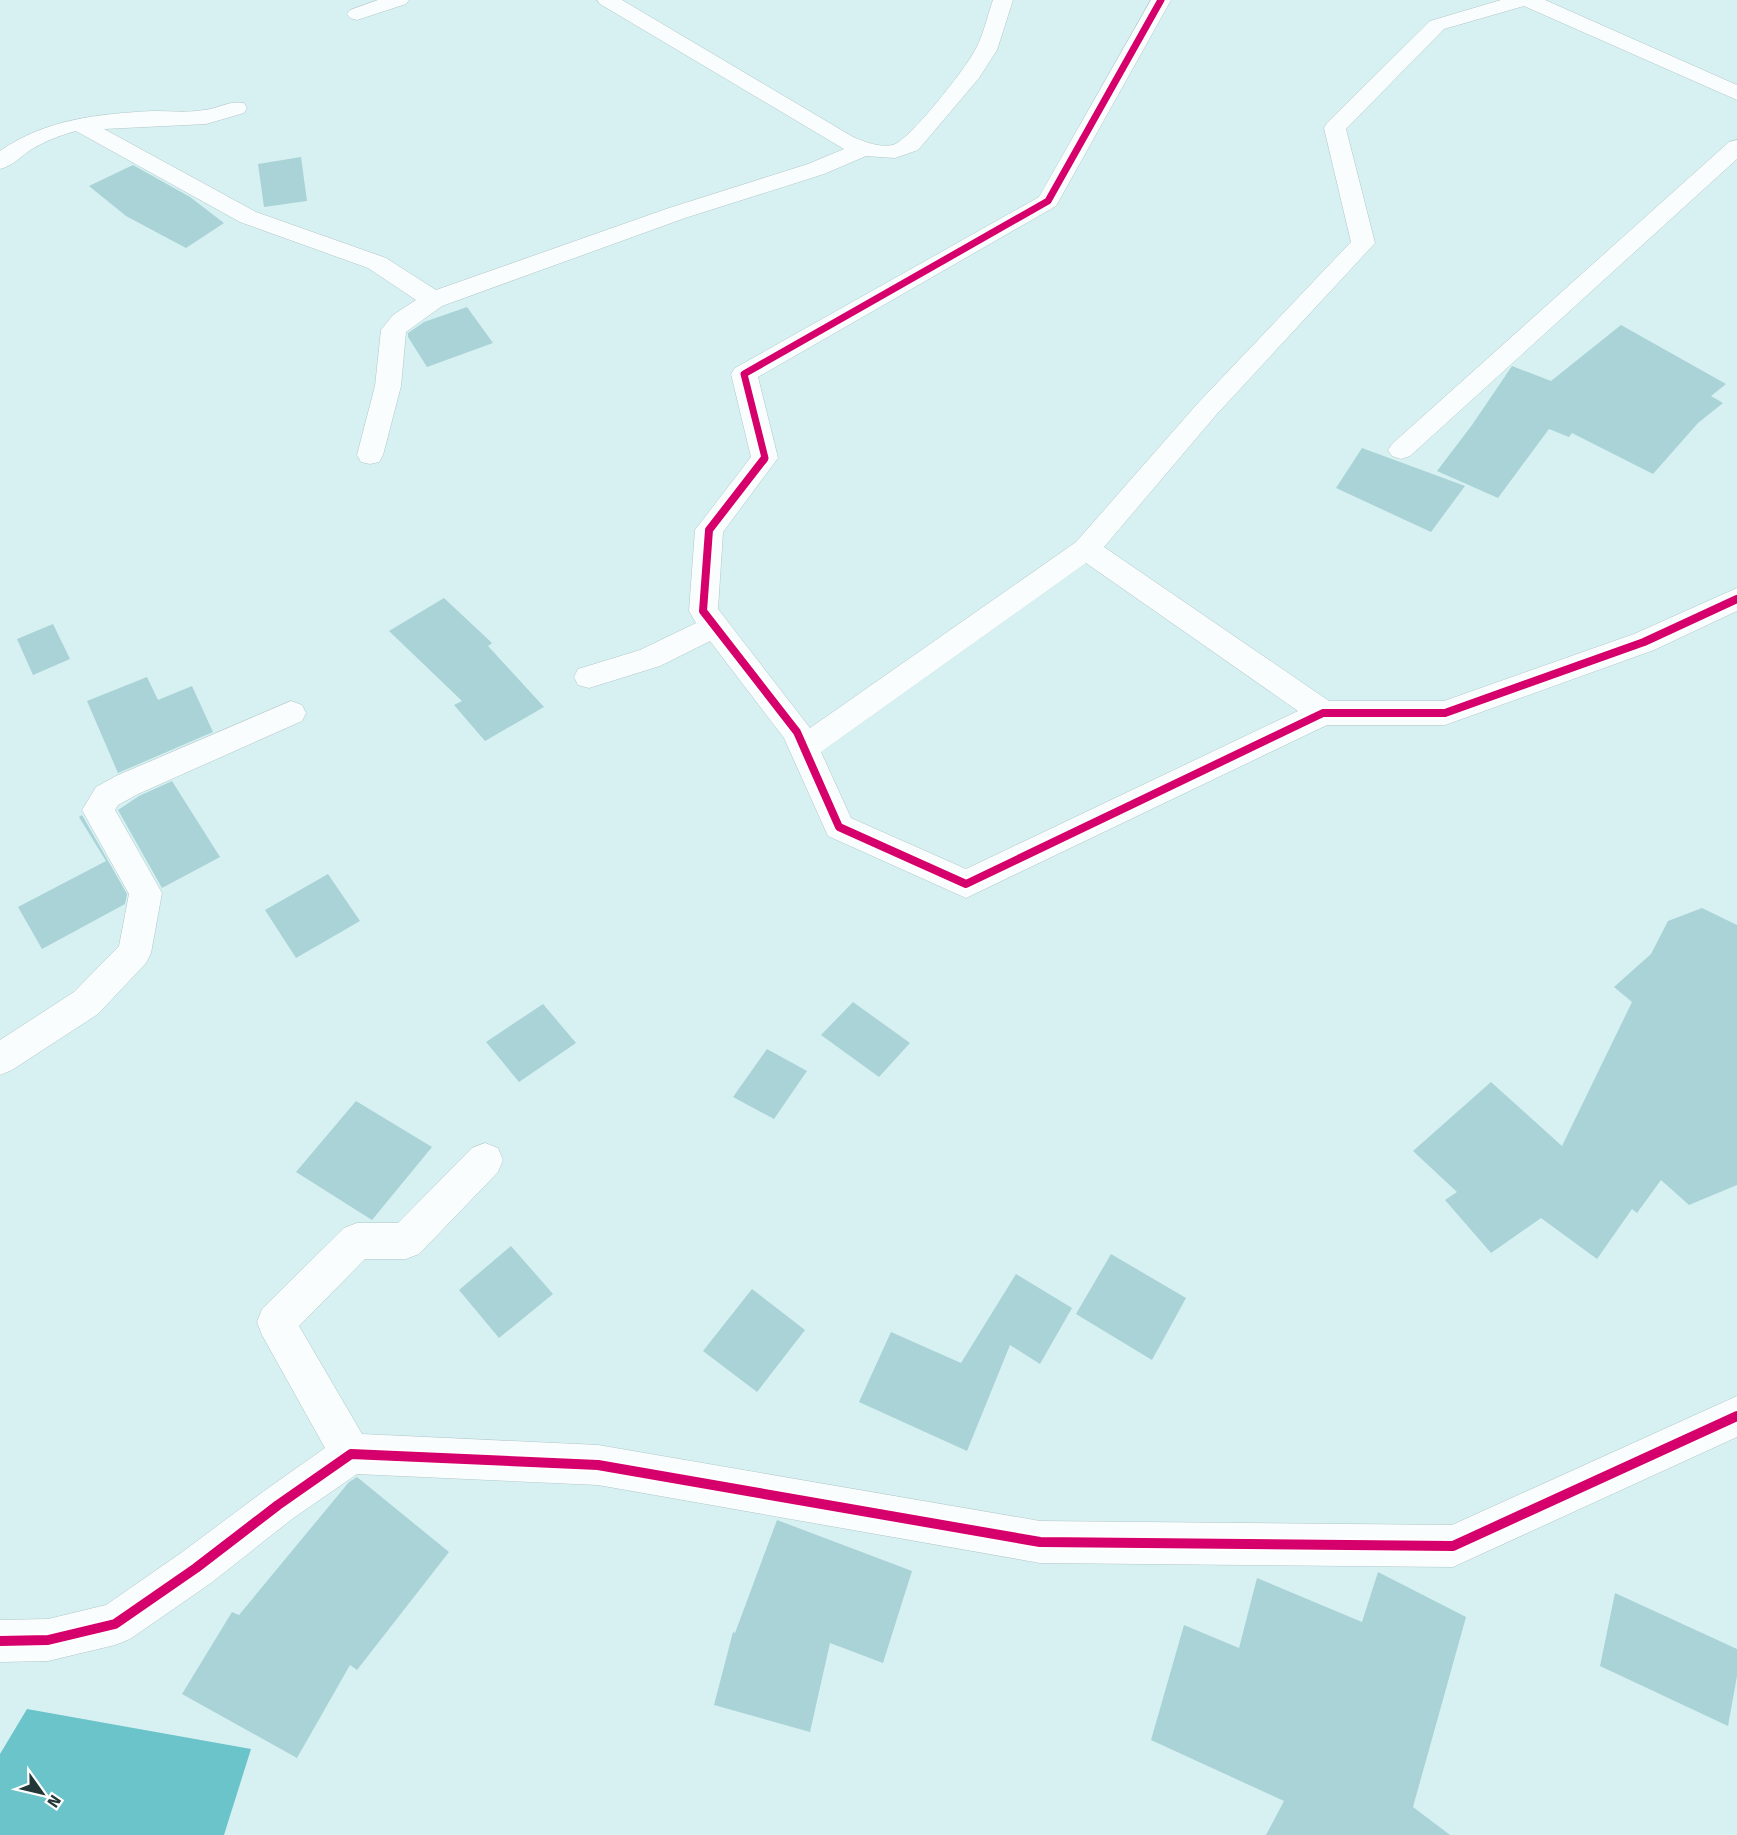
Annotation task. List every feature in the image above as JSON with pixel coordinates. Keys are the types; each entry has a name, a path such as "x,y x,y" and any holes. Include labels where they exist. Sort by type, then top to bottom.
{"street":[{"path":"357,14 399,0"},
{"path":"607,0 845,142 864,149 888,152 910,145 968,78 986,50 1003,0"},
{"path":"1161,0 1048,201 744,374 765,458 709,531 703,611 796,732 840,827 966,884 1323,713 1445,713 1644,642 1737,599"},
{"path":"804,748 1086,549 1207,409 1363,243 1335,128 1437,25 1523,0"},
{"path":"1528,0 1737,93"},
{"path":"0,162 25,144 55,130 79,124 152,118 206,117 236,108"},
{"path":"79,124 248,217 377,263 433,300"},
{"path":"1401,450 1737,147"},
{"path":"370,455 388,386 394,330 402,321 433,300 677,213 816,169 864,149"},
{"path":"1086,549 1323,713"},
{"path":"589,677 650,658 715,626"},
{"path":"0,1059 86,1003 134,953 146,892 98,810 107,796 127,785 291,713"},
{"path":"351,1454 276,1322 357,1241 406,1241 485,1160"},
{"path":"0,1641 48,1640 115,1624 196,1568 278,1505 351,1454 597,1465 1040,1542 1453,1546 1737,1416"}],"water":[{"path":"27,1709 251,1749 224,1835 0,1835 0,1754"}],"building":[{"path":"301,157 307,201 264,207 258,164"},
{"path":"133,165 190,197 224,223 186,248 126,216 89,186"},
{"path":"467,307 493,343 427,367 408,337 408,333 424,322"},
{"path":"1621,325 1726,384 1711,396 1723,403 1698,423 1653,474 1572,433 1569,437 1549,429 1498,498 1437,471 1512,366 1551,381"},
{"path":"1362,448 1465,486 1431,532 1336,488"},
{"path":"444,598 492,643 488,646 544,707 485,741 454,705 462,701 389,631"},
{"path":"53,624 70,659 33,675 17,639"},
{"path":"147,677 158,700 192,686 213,732 118,773 87,701"},
{"path":"172,781 220,857 162,888 118,810 139,796"},
{"path":"82,815 127,894 125,904 42,949 18,907 106,861 79,817"},
{"path":"328,874 360,921 296,958 265,910"},
{"path":"1702,908 1737,925 1737,1185 1689,1205 1661,1180 1637,1213 1632,1209 1597,1259 1541,1218 1491,1253 1445,1200 1457,1192 1413,1151 1491,1082 1562,1146 1632,1002 1614,987 1651,954 1668,921"},
{"path":"853,1002 910,1043 879,1077 821,1035"},
{"path":"543,1004 576,1043 519,1082 486,1042"},
{"path":"767,1049 807,1071 774,1119 733,1097"},
{"path":"356,1101 432,1147 372,1220 296,1172"},
{"path":"511,1246 553,1294 499,1338 459,1290"},
{"path":"1111,1254 1186,1298 1152,1360 1076,1314"},
{"path":"1016,1274 1072,1308 1040,1364 1010,1345 967,1451 859,1402 891,1332 961,1363"},
{"path":"752,1289 805,1330 757,1392 703,1351"},
{"path":"357,1477 449,1552 357,1670 350,1665 297,1758 182,1694 232,1612 239,1615 349,1482"},
{"path":"777,1520 912,1571 883,1663 830,1643 810,1732 714,1705 733,1632 735,1633"},
{"path":"1378,1572 1466,1617 1413,1807 1450,1835 1266,1835 1284,1801 1151,1740 1184,1625 1239,1648 1257,1578 1362,1622"},
{"path":"1615,1593 1737,1649 1737,1676 1728,1726 1600,1666"}],"cycle path":[{"path":"1161,0 1048,201 744,374 765,458 709,530 703,611 797,732 839,827 966,884 1323,713 1445,713 1644,642 1737,599"},
{"path":"0,1641 48,1640 115,1624 196,1568 278,1505 351,1454 598,1465 1040,1542 1453,1546 1737,1416"}]}
